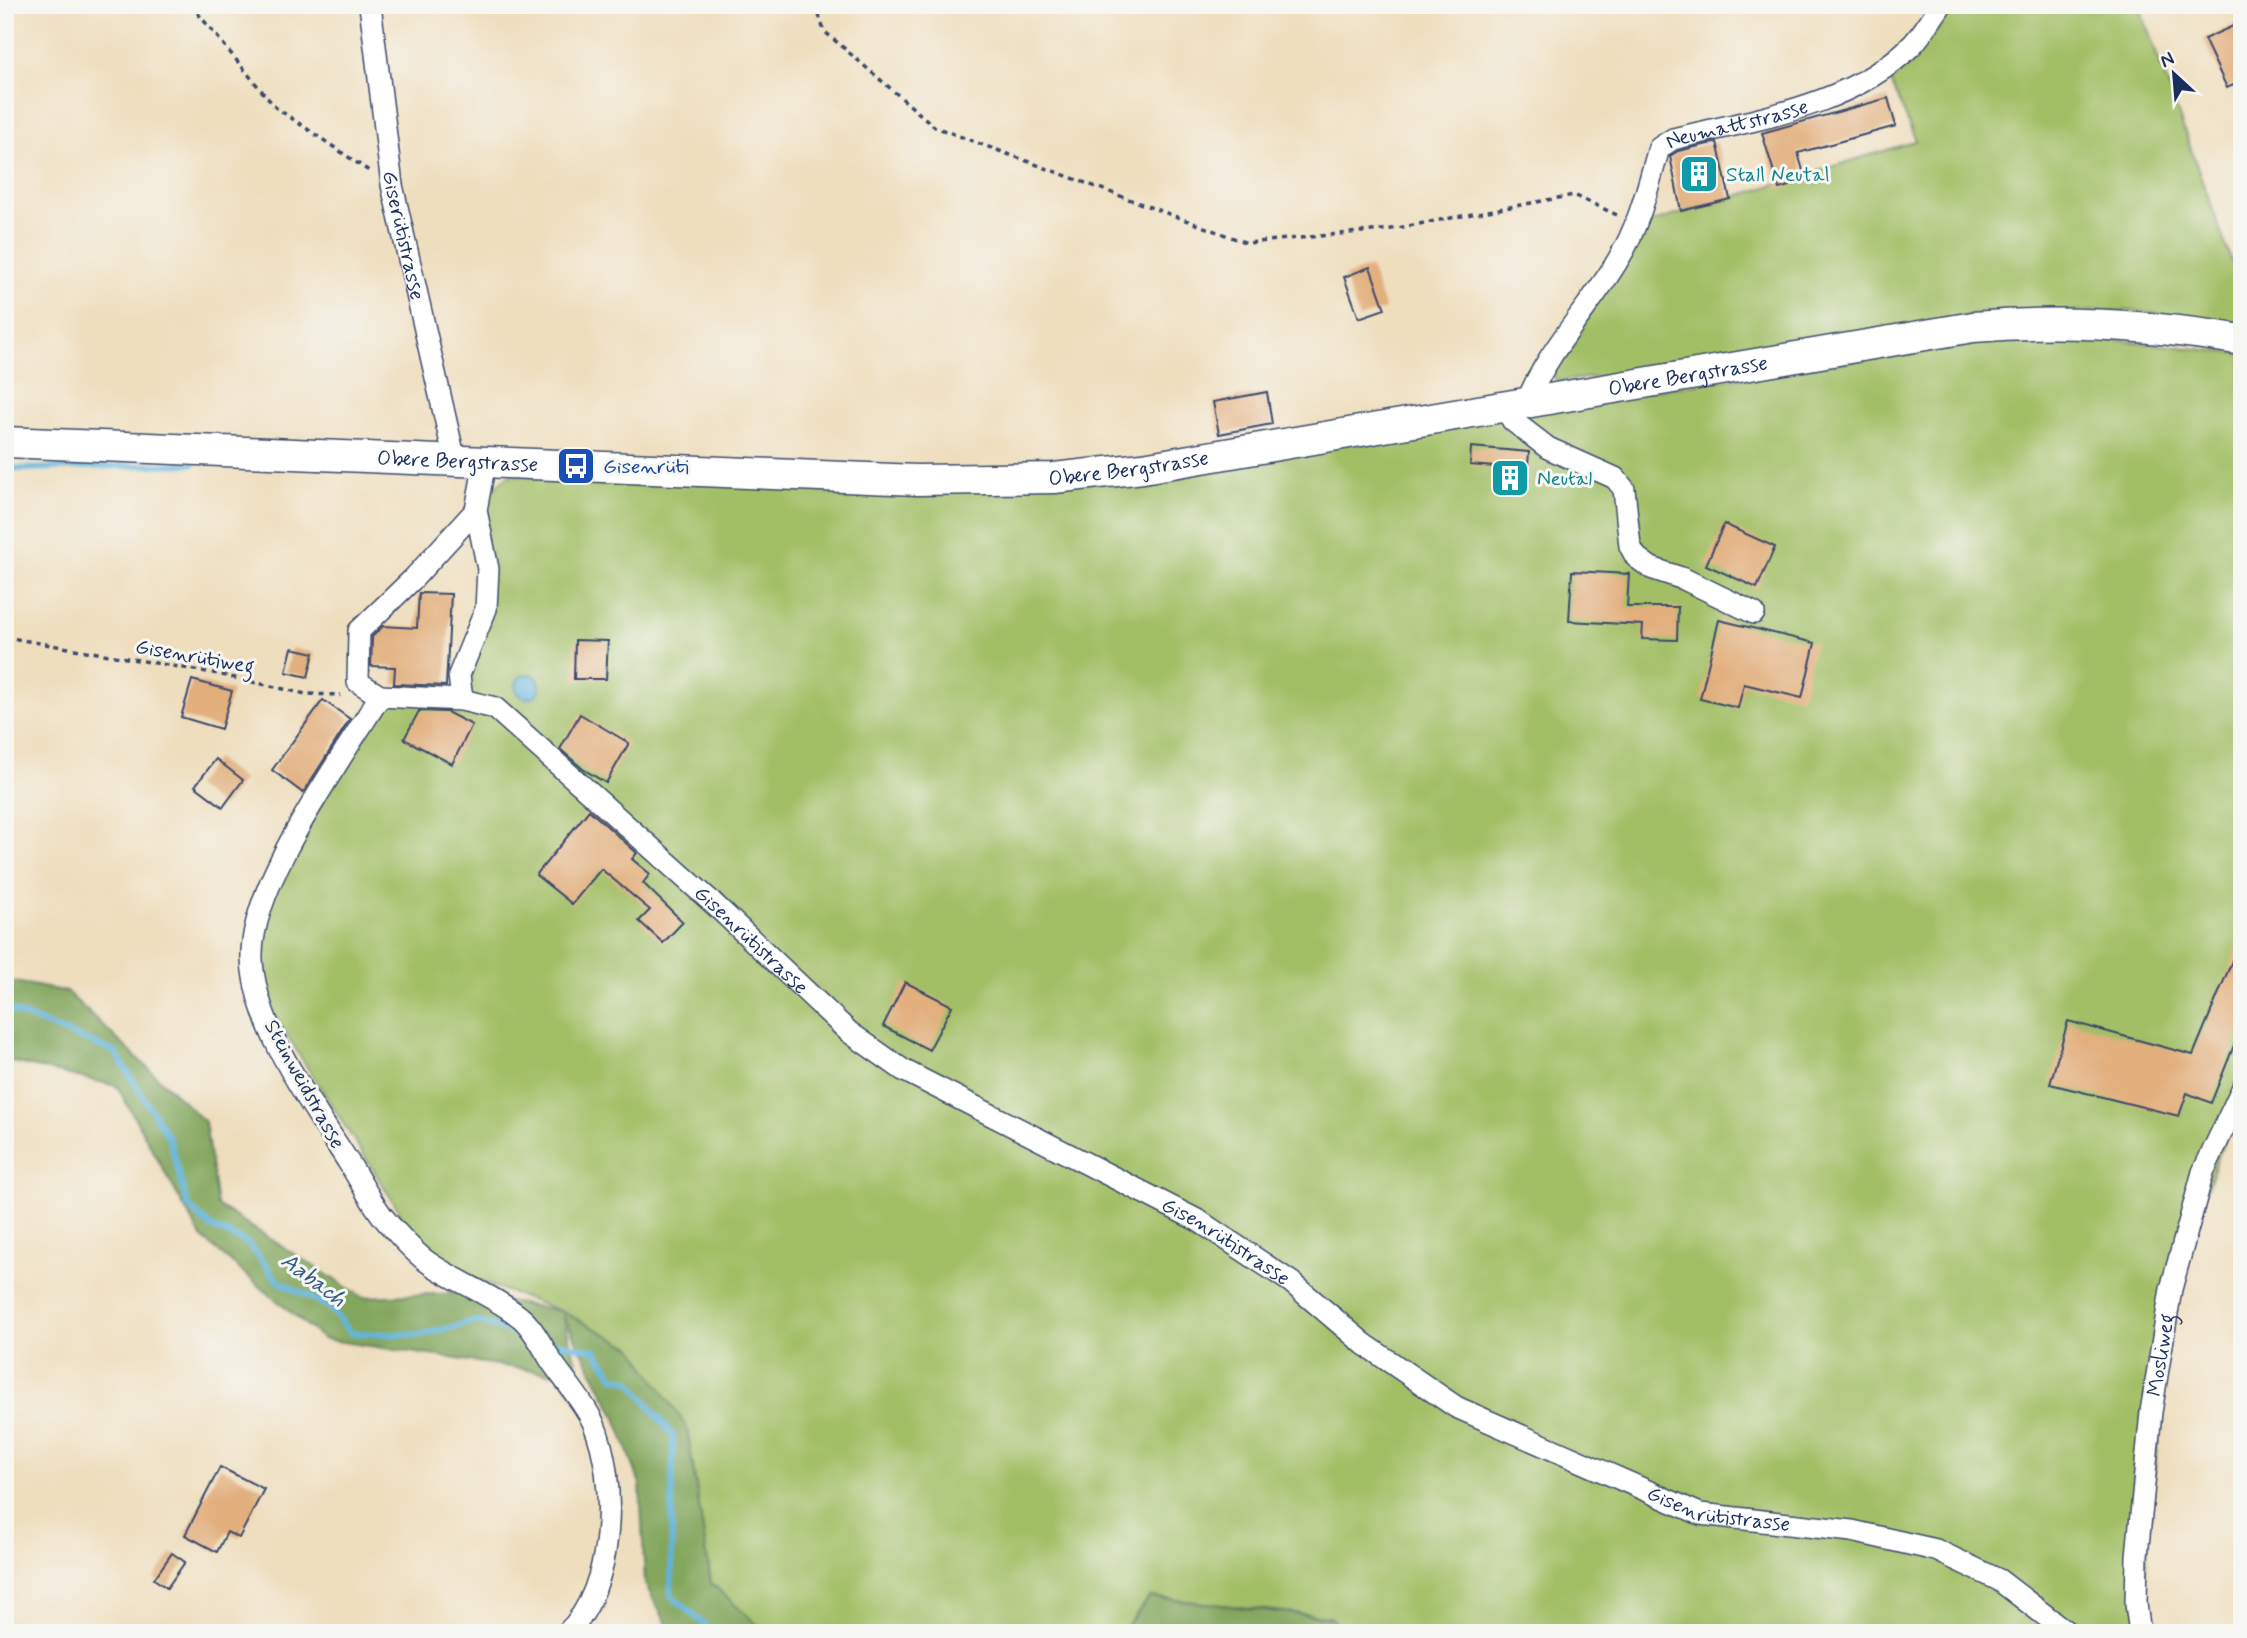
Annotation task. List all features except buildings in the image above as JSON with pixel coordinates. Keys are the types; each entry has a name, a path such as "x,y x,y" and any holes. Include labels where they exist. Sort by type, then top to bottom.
{"main road":[{"name":"Obere Bergstrasse","path":"5,442 918,480 1054,478 1143,468 1973,327 2034,322 2105,323 2167,328 2242,340"}],"street":[{"name":"Giserütistrasse","path":"370,5 392,185 455,461"},
{"name":"Neumattstrasse","path":"1516,404 1619,260 1637,224 1659,148 1673,139 1809,105 1874,76 1913,44 1941,5"},
{"path":"1516,404 1513,421 1548,448 1603,470 1625,489 1630,546 1636,557 1651,568 1684,579 1754,613"},
{"path":"476,510 413,579 359,631 358,682 380,696 462,700 459,675 486,609 488,569 476,510 485,462"},
{"name":"Steinweidstrasse","path":"380,696 274,875 255,927 252,958 256,987 274,1036 305,1094 386,1221 426,1261 521,1317 592,1421 605,1459 607,1513 603,1563 595,1592 579,1621 567,1633"},
{"name":"Gisenrütistrasse","path":"462,700 495,708 715,904 849,1032 903,1070 1199,1222 1291,1282 1364,1344 1456,1407 1700,1514 1852,1531 1936,1550 1999,1580 2068,1633"},
{"name":"Mosliweg","path":"2140,1633 2136,1604 2137,1556 2151,1412 2171,1289 2203,1172 2242,1089"}],"path":[{"path":"191,5 275,107 392,185"},
{"path":"816,5 824,32 935,127 1247,243 1392,229 1574,195 1637,224"},
{"name":"Gisenrütiweg","path":"5,637 213,673 306,694 380,696"}],"green space":[{"path":"1952,5 2139,5 2242,291 2241,327 2136,311 1994,312 1617,375 1557,381 1551,371 1643,225 1916,141 1889,77 1938,30"},
{"path":"2045,332 2242,354 2242,1089 2171,1289 2140,1633 1344,1633 1331,1617 1150,1597 1121,1633 766,1633 711,1583 687,1428 633,1348 561,1311 434,1265 256,987 255,927 380,696 462,700 488,569 476,510 491,490 509,475 917,480 1224,454"},
{"path":"5,980 67,992 205,1122 217,1205 362,1297 460,1293 561,1311 633,1348 687,1428 711,1583 766,1633 672,1633 645,1584 640,1484 615,1415 563,1315 592,1421 558,1374 323,1339 201,1237 117,1086 5,1060"},
{"path":"1150,1597 1331,1618 1344,1633 1121,1633"}],"water":[{"path":"528,674 536,678 540,686 536,694 528,698 520,694 516,686 520,678"}],"waterway":[{"path":"5,463 17,469 193,464"},
{"name":"Aabach","path":"5,1008 115,1052 169,1138 188,1206 211,1227 248,1243 278,1281 329,1307 351,1333 420,1335 477,1321 530,1338"},
{"name":"Aabach","path":"544,1341 595,1350 614,1377 630,1381 673,1436 671,1595 714,1633"}],"place":[{"name":"Stall Neutal","path":"1699,174"},
{"name":"Gisenrüti","path":"576,466"},
{"name":"Neutal","path":"1510,478"}]}
